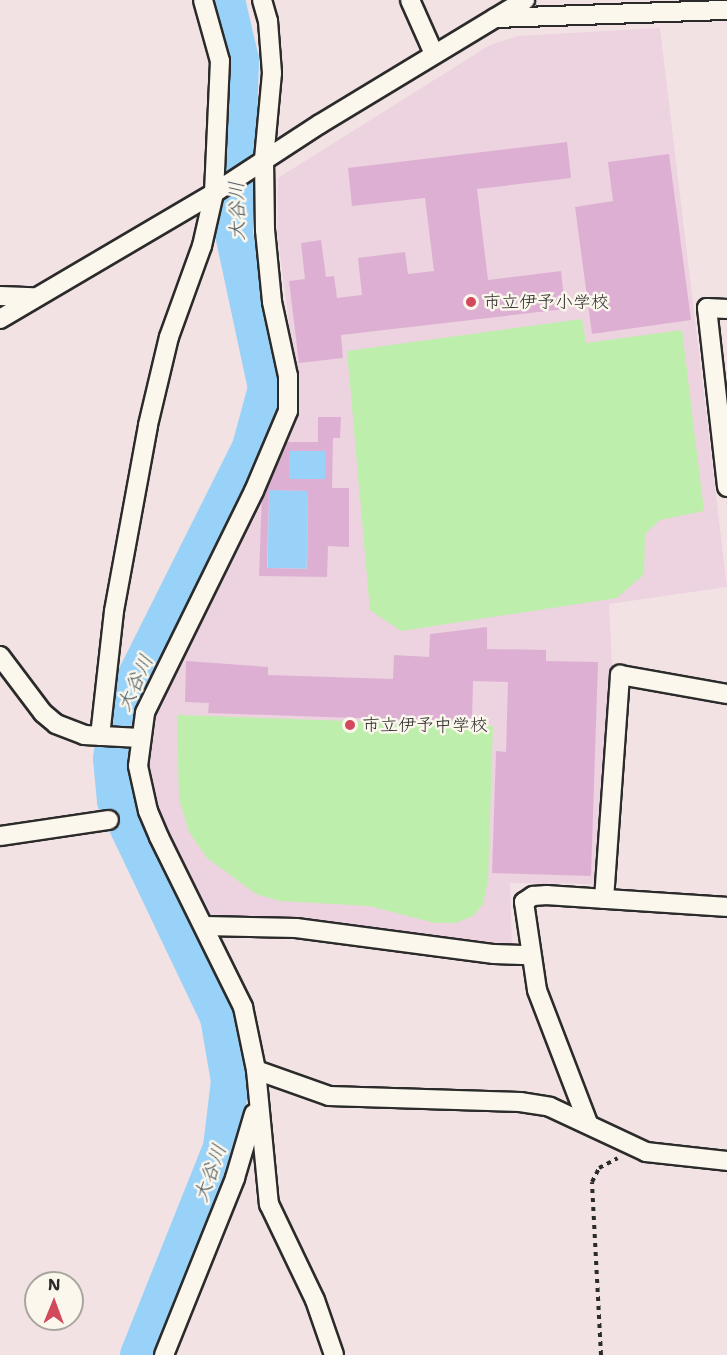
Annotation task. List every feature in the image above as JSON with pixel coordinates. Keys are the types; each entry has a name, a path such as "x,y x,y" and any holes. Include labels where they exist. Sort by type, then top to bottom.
{"street":[{"path":"104,736 114,611 148,425 169,337 202,246 217,191 220,61 203,0"},
{"path":"262,0 268,21 272,73 261,161 265,230 274,312 288,376 288,411 254,491 148,705 136,738 138,766 148,810 243,1007 256,1070 257,1104 269,1204 315,1300 334,1355"},
{"path":"410,0 434,54"},
{"path":"0,319 33,297 217,191 261,161 492,18 525,0"},
{"path":"492,18 727,10"},
{"path":"0,296 33,297"},
{"path":"727,309 707,308 727,487"},
{"path":"0,657 43,713 56,724 84,735 136,738"},
{"path":"604,899 620,675 727,694"},
{"path":"0,836 109,820"},
{"path":"588,1123 549,1030 529,955 524,902 533,896 727,907"},
{"path":"205,926 296,928 494,954 529,955"},
{"path":"256,1070 329,1096 520,1102 549,1107 627,1141 646,1152 727,1161"},
{"path":"164,1355 236,1178 257,1104"}],"path":[{"path":"601,1355 591,1182 599,1168 617,1161 627,1141"}],"shaded area":[{"path":"660,28 727,587 609,604 612,666 598,884 510,883 512,947 427,938 380,928 212,919 162,823 152,797 147,766 154,710 293,412 294,363 277,231 278,178 490,45 518,36"}],"green space":[{"path":"582,319 586,343 682,330 704,511 660,520 645,534 644,574 617,598 401,631 370,610 347,351"},
{"path":"177,715 493,726 488,880 483,904 473,916 455,923 435,923 369,906 280,901 256,894 207,858 189,832 179,799"}],"water":[{"path":"289,451 325,451 325,479 289,479"},
{"path":"269,490 308,491 307,569 268,568"}],"building":[{"path":"567,142 571,178 477,189 488,280 561,271 565,309 341,335 343,358 299,363 289,281 305,279 301,243 321,240 326,277 334,276 337,298 362,295 358,258 405,252 408,274 434,271 425,198 352,206 348,168"},
{"path":"669,154 691,320 592,334 575,207 613,201 608,162"},
{"path":"318,417 341,417 340,438 333,438 332,488 349,488 349,547 328,546 327,577 259,576 262,493 285,442 318,442","holes":["289,451 325,451 325,479 289,479","269,490 308,491 307,569 267,568"]},
{"path":"487,627 487,649 546,650 546,661 598,662 591,876 492,873 496,751 506,752 508,682 473,681 472,722 208,713 209,703 185,702 186,661 268,667 268,675 393,679 394,655 429,657 430,634"}],"waterway":[{"name":"大谷川","path":"139,1355 222,1147 230,1081 219,1017 116,801 112,759 119,711 251,447 267,388 234,234 240,60 226,0"}],"place":[{"name":"市立伊予小学校","path":"471,302"},
{"name":"市立伊予中学校","path":"350,725"}]}
